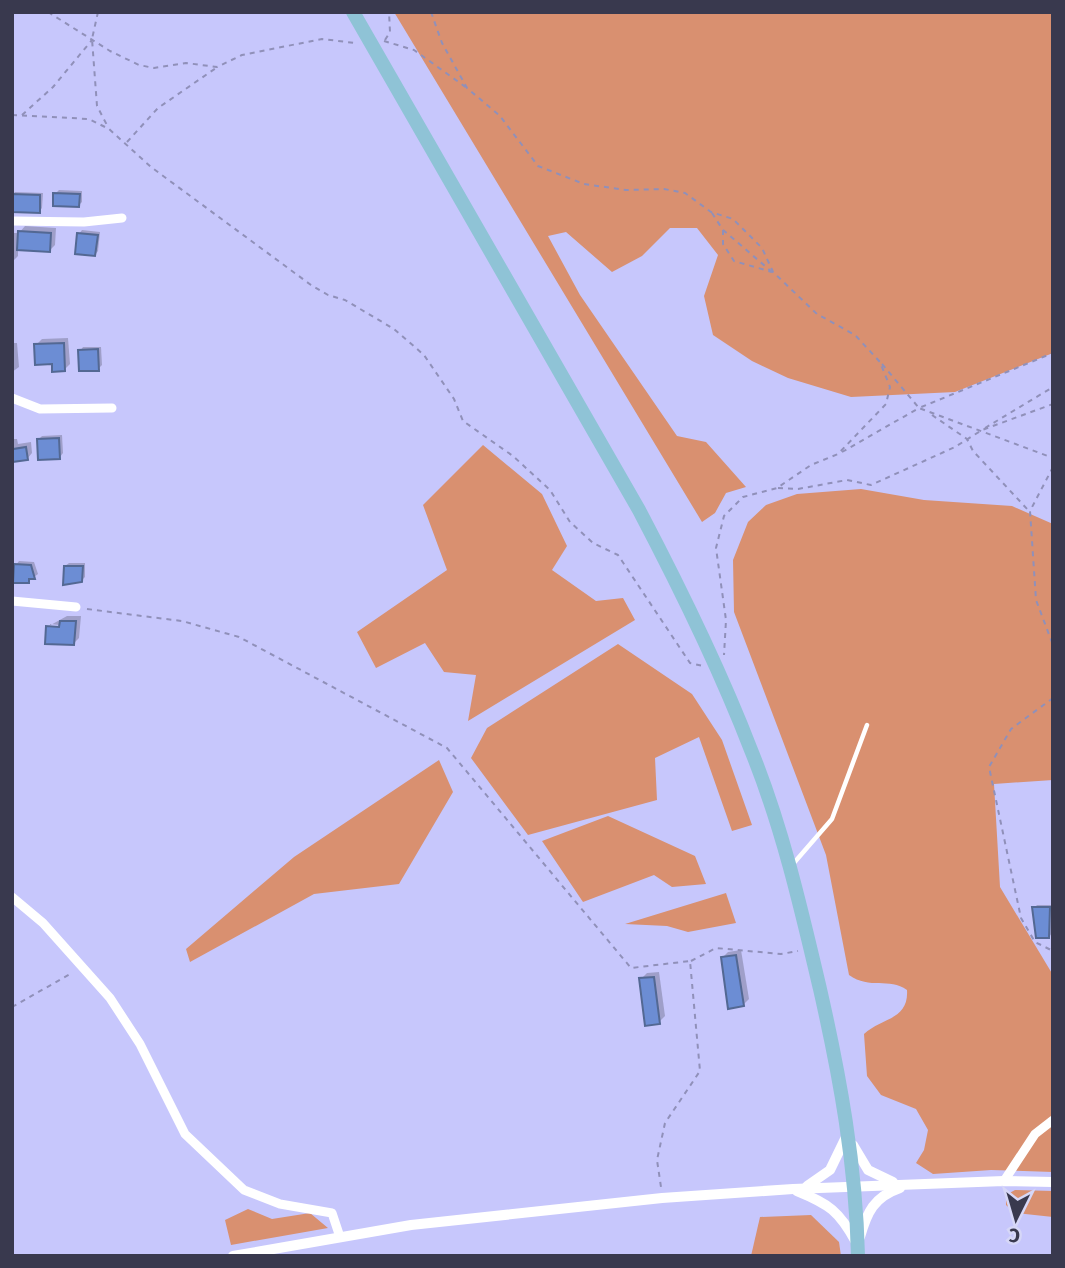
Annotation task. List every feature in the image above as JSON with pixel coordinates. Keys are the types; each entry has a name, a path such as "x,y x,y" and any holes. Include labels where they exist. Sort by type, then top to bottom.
{"main road":[{"path":"353,12 639,510 683,593 752,751 789,868 834,1051 848,1132 858,1250"}],"street":[{"path":"12,221 84,222 122,218"},
{"path":"12,398 40,409 113,408"},
{"path":"12,601 76,607"},
{"path":"12,897 43,923 110,998 140,1044 185,1134 244,1190 280,1204 332,1213 340,1237"},
{"path":"1004,1181 1035,1134 1053,1120"},
{"path":"848,1132 860,1161 868,1170 888,1181 909,1185"},
{"path":"793,1189 812,1184 830,1170 848,1132"},
{"path":"233,1256 340,1237 513,1212 662,1198 793,1189 1004,1181 1053,1182"},
{"path":"858,1250 872,1205 880,1196 909,1185"},
{"path":"793,1189 827,1204 838,1213 858,1250"}],"lane":[{"path":"789,868 832,819 867,725"}],"path":[{"path":"48,12 139,65 154,68 186,63 217,67"},
{"path":"99,12 92,39 97,106 109,129"},
{"path":"389,12 390,32 384,41 414,50 467,88 500,116 538,166 584,184 685,193 711,212 733,219 762,248 773,272"},
{"path":"431,12 442,43 467,88"},
{"path":"21,116 53,87 92,39"},
{"path":"125,144 158,108 217,67 242,55 322,39 372,45"},
{"path":"12,115 89,120 109,129 151,167 311,285 365,311 394,329 424,355 454,399 463,421 513,456 541,481 570,522 593,543 618,555 690,663 718,671 726,651 726,620 716,548 724,516 743,497 777,488 798,489 846,480 871,485 967,439 1053,387"},
{"path":"711,212 723,230 817,314 855,335 871,349 919,408 1053,458"},
{"path":"723,230 723,244 734,261 773,272"},
{"path":"838,454 886,404 890,387 871,349"},
{"path":"777,488 811,465 838,454 919,408 1053,353"},
{"path":"982,430 1053,404"},
{"path":"929,412 967,439 973,451 1030,511"},
{"path":"1053,467 1030,511 1036,600 1053,646"},
{"path":"76,607 182,621 239,637 447,748 631,968 690,961 716,948 781,954 811,949"},
{"path":"1053,698 1011,729 989,767 1021,918 1035,942 1053,951"},
{"path":"662,1198 657,1160 665,1123 700,1071 690,961"},
{"path":"12,1007 82,967"}],"shaded area":[{"path":"394,12 1053,12 1053,353 955,392 851,397 788,378 752,361 713,335 704,296 718,255 697,228 670,228 642,256 612,272 566,232 548,236 580,295 677,436 706,442 746,487 726,493 715,513 702,522"},
{"path":"483,445 542,494 567,546 552,570 596,601 623,598 635,620 468,721 476,675 444,672 425,643 376,668 357,632 447,570 423,505"},
{"path":"861,489 924,500 1012,506 1053,524 1053,780 994,784 1000,887 1053,975 1053,1172 991,1170 933,1174 916,1163 924,1150 928,1130 916,1109 881,1095 867,1076 864,1034 899,1013 904,1007 907,990 893,984 864,982 849,975 826,855 734,612 733,560 748,522 766,505 797,494"},
{"path":"618,644 692,694 722,740 752,825 732,831 699,737 655,758 657,800 528,835 471,758 487,728"},
{"path":"439,760 453,792 399,884 314,894 190,962 186,949 294,857"},
{"path":"608,816 695,856 706,884 672,887 654,875 583,902 542,841"},
{"path":"726,893 736,923 688,932 667,926 625,924"},
{"path":"1015,1190 1053,1191 1053,1217 1015,1213 1006,1205 1006,1195"},
{"path":"248,1209 272,1219 310,1213 328,1228 231,1245 225,1220"},
{"path":"811,1215 839,1242 841,1256 751,1256 760,1217"}],"building":[{"path":"53,193 80,194 79,207 53,206"},
{"path":"12,194 40,195 40,213 12,212"},
{"path":"18,231 51,233 50,252 17,250"},
{"path":"77,233 98,235 95,256 75,254"},
{"path":"64,343 65,371 52,372 52,364 35,365 34,344"},
{"path":"98,349 99,371 79,371 78,350"},
{"path":"59,438 60,459 38,460 37,439"},
{"path":"12,444 13,449 26,447 28,460 12,462"},
{"path":"14,564 31,565 35,579 29,579 29,583 13,583"},
{"path":"64,566 83,566 82,582 63,585"},
{"path":"60,621 76,621 74,645 45,644 46,626 59,627"},
{"path":"1032,907 1050,907 1049,938 1036,938"},
{"path":"736,955 744,1006 728,1009 721,957"},
{"path":"654,977 660,1024 645,1026 639,978"}]}
